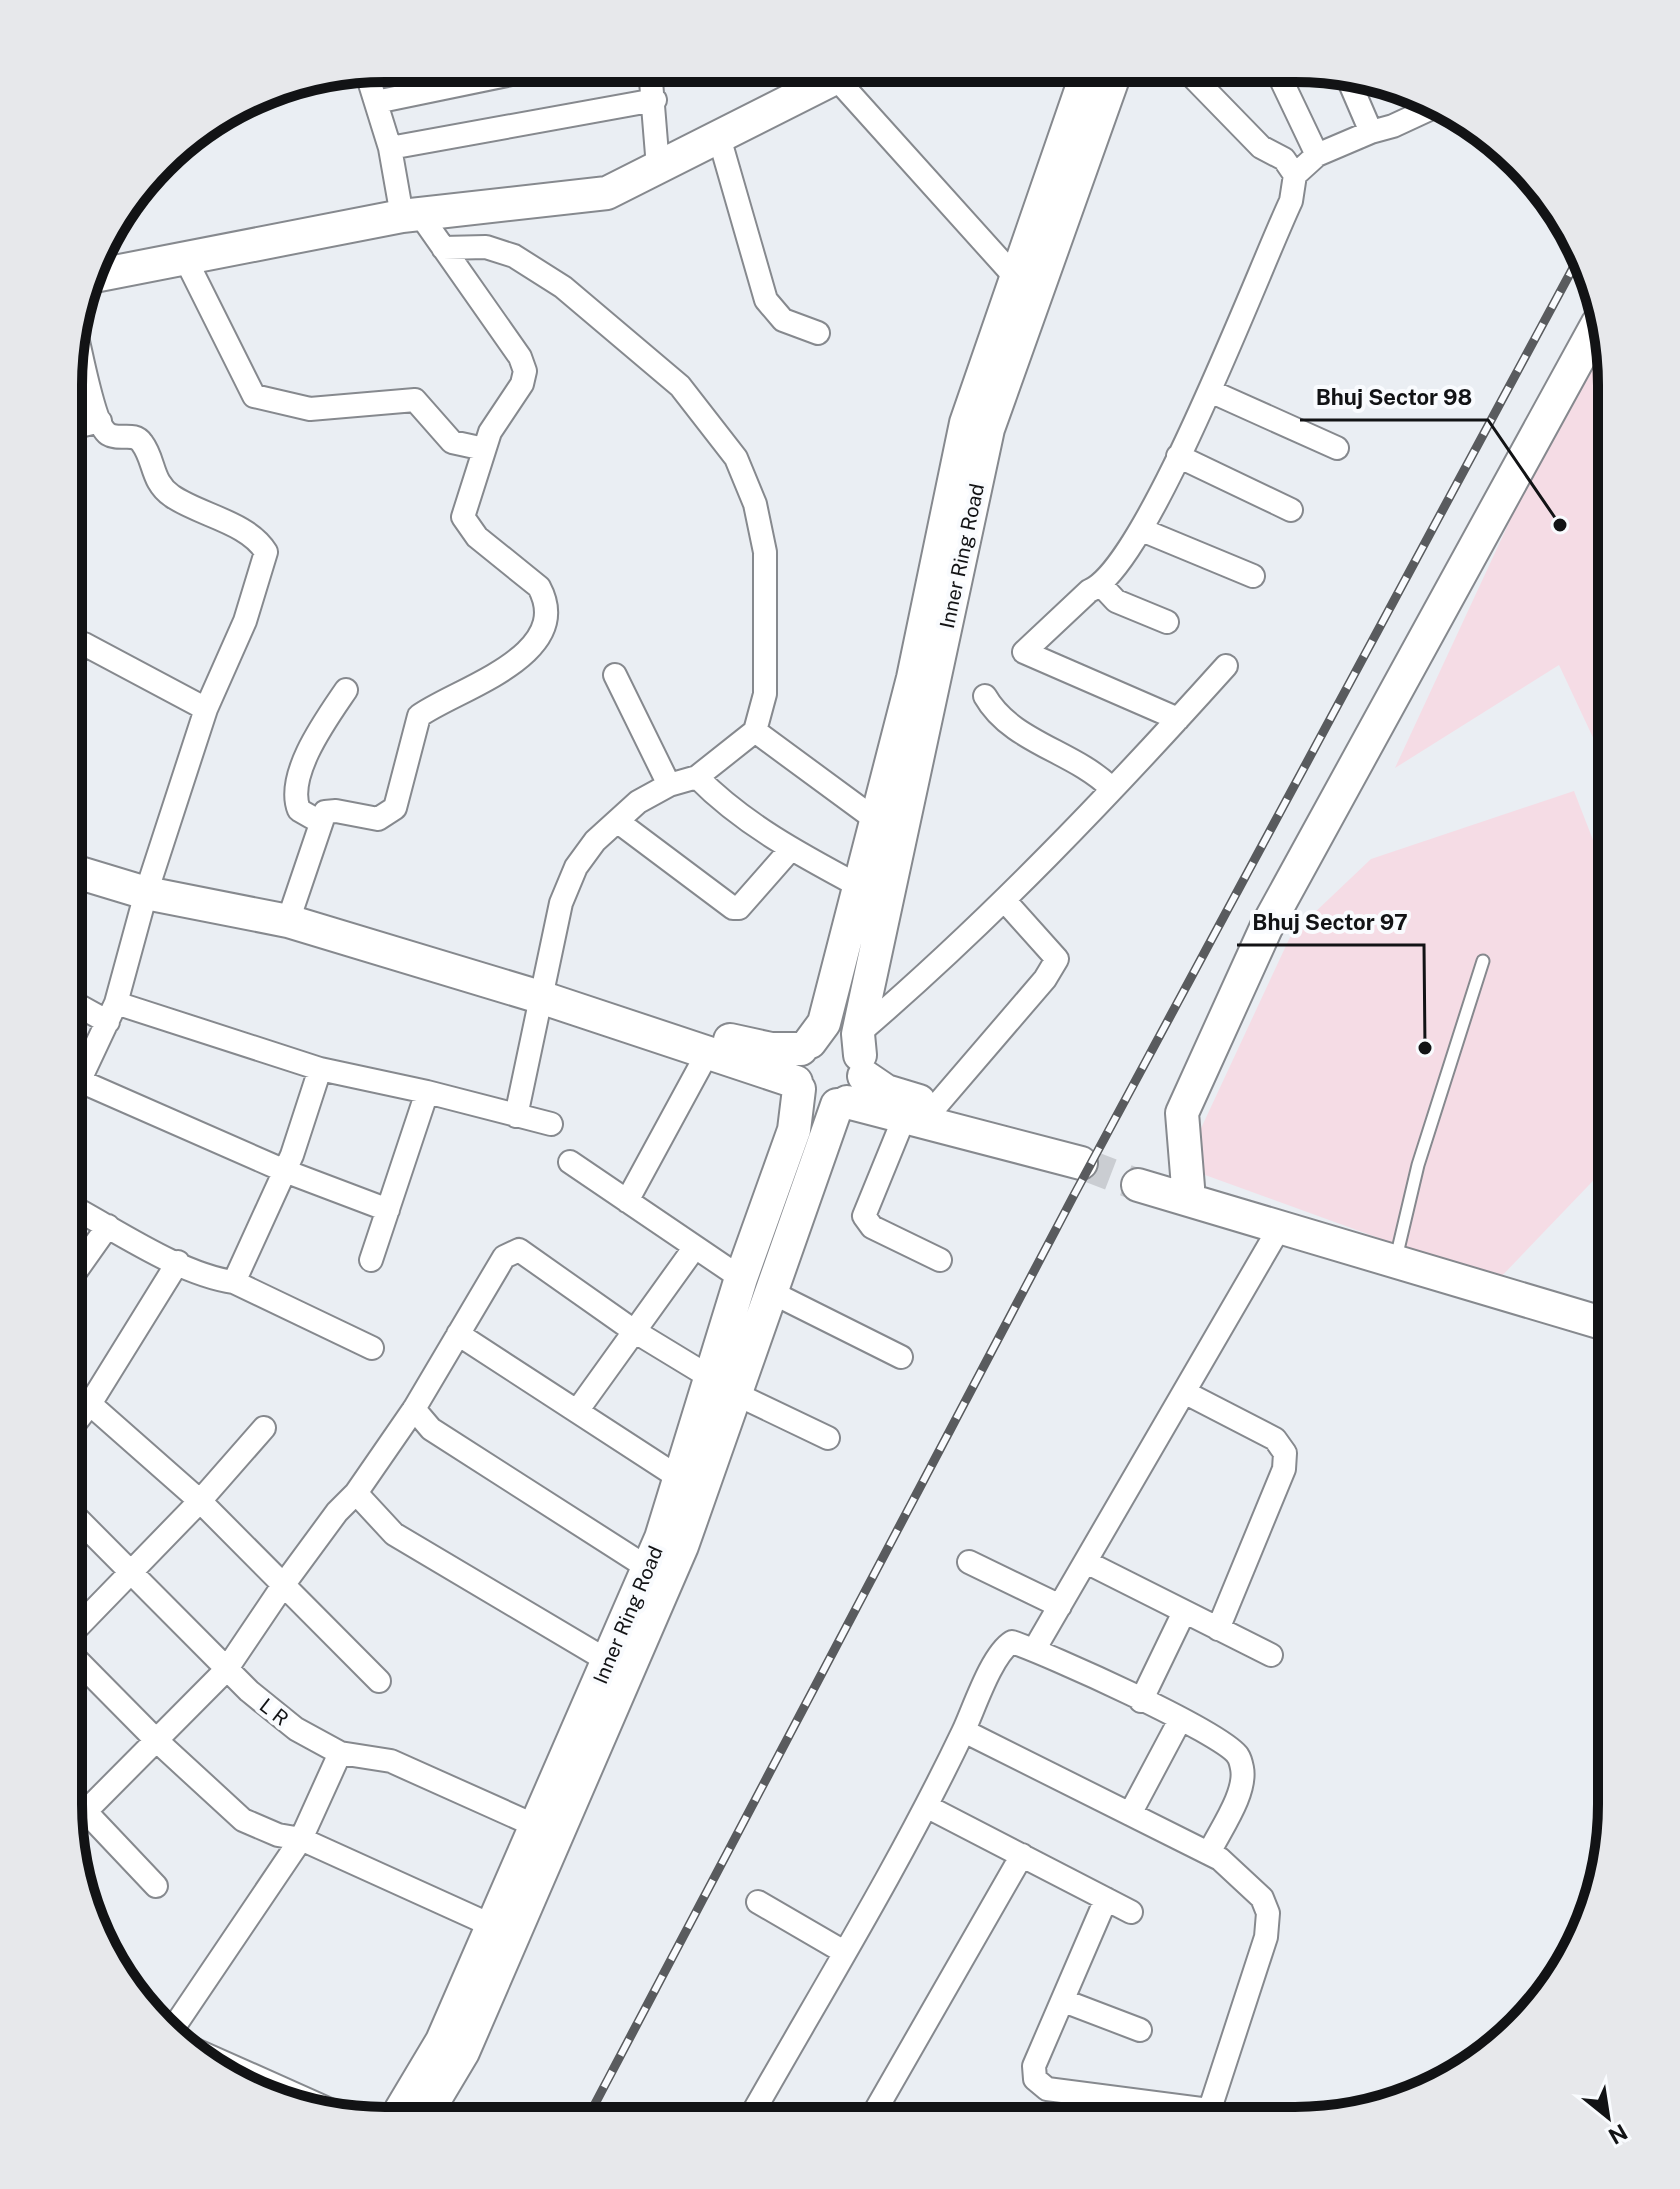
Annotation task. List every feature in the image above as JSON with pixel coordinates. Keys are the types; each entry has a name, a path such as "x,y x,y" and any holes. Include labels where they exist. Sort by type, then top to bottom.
{"main road":[{"path":"103,274 412,216 607,193 826,82"},
{"name":"Inner Ring Road","path":"806,1046 824,1023 913,678 966,423 1084,82"},
{"name":"Inner Ring Road","path":"403,2107 442,2041 648,1568 681,1479 771,1292 853,1074 988,429 1112,82"},
{"path":"1188,1187 1182,1113 1266,928 1593,332"},
{"path":"82,874 146,893 288,921 550,1000 708,1052 797,1086 817,1104 853,1074 854,1046 833,1036 806,1046 771,1049 550,1000"},
{"path":"797,1086 794,1072 806,1046"},
{"path":"853,1074 886,1091 1081,1155 904,1118 853,1074"},
{"name":"Inner Ring Road","path":"430,2107 463,2052 670,1575 724,1387 741,1278 794,1130 797,1086"},
{"path":"1392,1262 1188,1187 1132,1175 1392,1262 1598,1322"}],"street":[{"path":"376,102 473,82"},
{"path":"652,82 658,167"},
{"path":"852,82 1016,278"},
{"path":"1198,82 1261,147 1284,159 1295,175"},
{"path":"1282,82 1317,155"},
{"path":"288,921 325,812 336,811 378,819 395,808 419,716 495,677 524,654 540,630 545,611 539,587 488,547 469,528 463,517 482,467 490,432 522,384 525,371 520,357 443,248 412,216 370,83"},
{"path":"1352,88 1371,132"},
{"path":"390,148 655,100"},
{"path":"1178,719 1024,652 1089,591 1102,586 1142,530 1210,391 1291,201 1295,175 1317,155 1425,111"},
{"path":"719,137 766,300 783,320 818,333"},
{"path":"443,248 486,247 514,256 563,287 680,386 736,458 755,504 765,552 765,694 755,731 697,777 669,785 638,802 576,867 561,903 550,1000 516,1116"},
{"path":"185,258 254,396 310,409 415,400 452,442 484,449"},
{"path":"82,1077 112,1012 146,893 206,709 245,621 266,552 262,545 236,529 171,495 155,478 142,442 134,436 105,433 83,360"},
{"path":"1210,391 1337,448"},
{"path":"82,425 100,421"},
{"path":"1178,456 1291,510"},
{"path":"1142,530 1253,576"},
{"path":"1102,586 1116,601 1167,622"},
{"path":"82,646 84,644 206,709"},
{"path":"853,1074 941,963 1005,901 1226,666"},
{"path":"615,675 669,785"},
{"path":"320,822 299,810 300,783 309,744 346,690"},
{"path":"985,696 993,711 1016,729 1093,770 1110,787"},
{"path":"755,731 876,820"},
{"path":"697,777 716,797 790,850 859,886"},
{"path":"617,821 733,908 739,908 750,900 790,850"},
{"path":"936,1106 1045,979 1057,959 1005,901"},
{"path":"82,1004 320,1069 427,1092 551,1124"},
{"path":"627,1201 708,1052"},
{"path":"234,1282 285,1171 320,1069"},
{"path":"82,1082 285,1171 388,1210"},
{"path":"371,1260 427,1092"},
{"path":"904,1118 864,1216 872,1227 940,1260"},
{"path":"570,1162 741,1278"},
{"path":"82,1212 178,1262 210,1277 234,1282 372,1348"},
{"path":"1034,1650 1281,1225"},
{"path":"82,1263 108,1226"},
{"path":"577,1411 695,1247"},
{"path":"83,1814 226,1670 284,1584 337,1512 356,1493 414,1409 504,1257 519,1250 634,1331 724,1387 828,1438"},
{"path":"82,1414 178,1262"},
{"path":"771,1292 901,1357"},
{"path":"458,1334 681,1479"},
{"path":"1184,1392 1275,1439 1285,1453 1284,1469 1218,1629"},
{"path":"90,1404 200,1501 379,1681"},
{"path":"414,1409 431,1429 648,1568"},
{"path":"82,1623 200,1501 264,1428"},
{"path":"356,1493 394,1534 608,1661"},
{"name":"L R","path":"82,1523 226,1670 296,1729 340,1753 391,1761 536,1826"},
{"path":"969,1562 1060,1606"},
{"path":"1086,1562 1271,1655"},
{"path":"1141,1701 1184,1612"},
{"path":"756,2107 926,1806 1005,1647 1012,1642 1180,1720 1238,1756 1243,1771 1240,1788 1209,1853"},
{"path":"82,1665 156,1740 243,1820 278,1835 301,1839 493,1926"},
{"path":"1130,1814 1180,1720"},
{"path":"964,1731 1220,1859 1262,1898 1268,1913 1266,1937 1211,2107"},
{"path":"176,2023 301,1839 340,1753"},
{"path":"926,1806 1131,1912"},
{"path":"83,1821 156,1886"},
{"path":"877,2107 1022,1855"},
{"path":"1106,1899 1034,2066 1037,2083 1047,2089 1156,2107"},
{"path":"758,1902 844,1952"},
{"path":"1064,2001 1140,2030"},
{"path":"242,2071 285,2090"}],"lane":[{"path":"1392,1262 1418,1165 1483,961"}],"shaded area":[{"path":"1594,340 1598,385 1598,748 1559,665 1395,768"},
{"path":"1574,791 1598,853 1598,1176 1497,1281 1183,1167 1291,935 1371,859"}],"tunnel":[{"path":"1081,1163 1138,1185"}],"railway":[{"path":"593,2107 1074,1195 1574,266"}],"place":[{"name":"Bhuj Sector 98","path":"1560,525"},
{"name":"Bhuj Sector 97","path":"1425,1048"}]}
